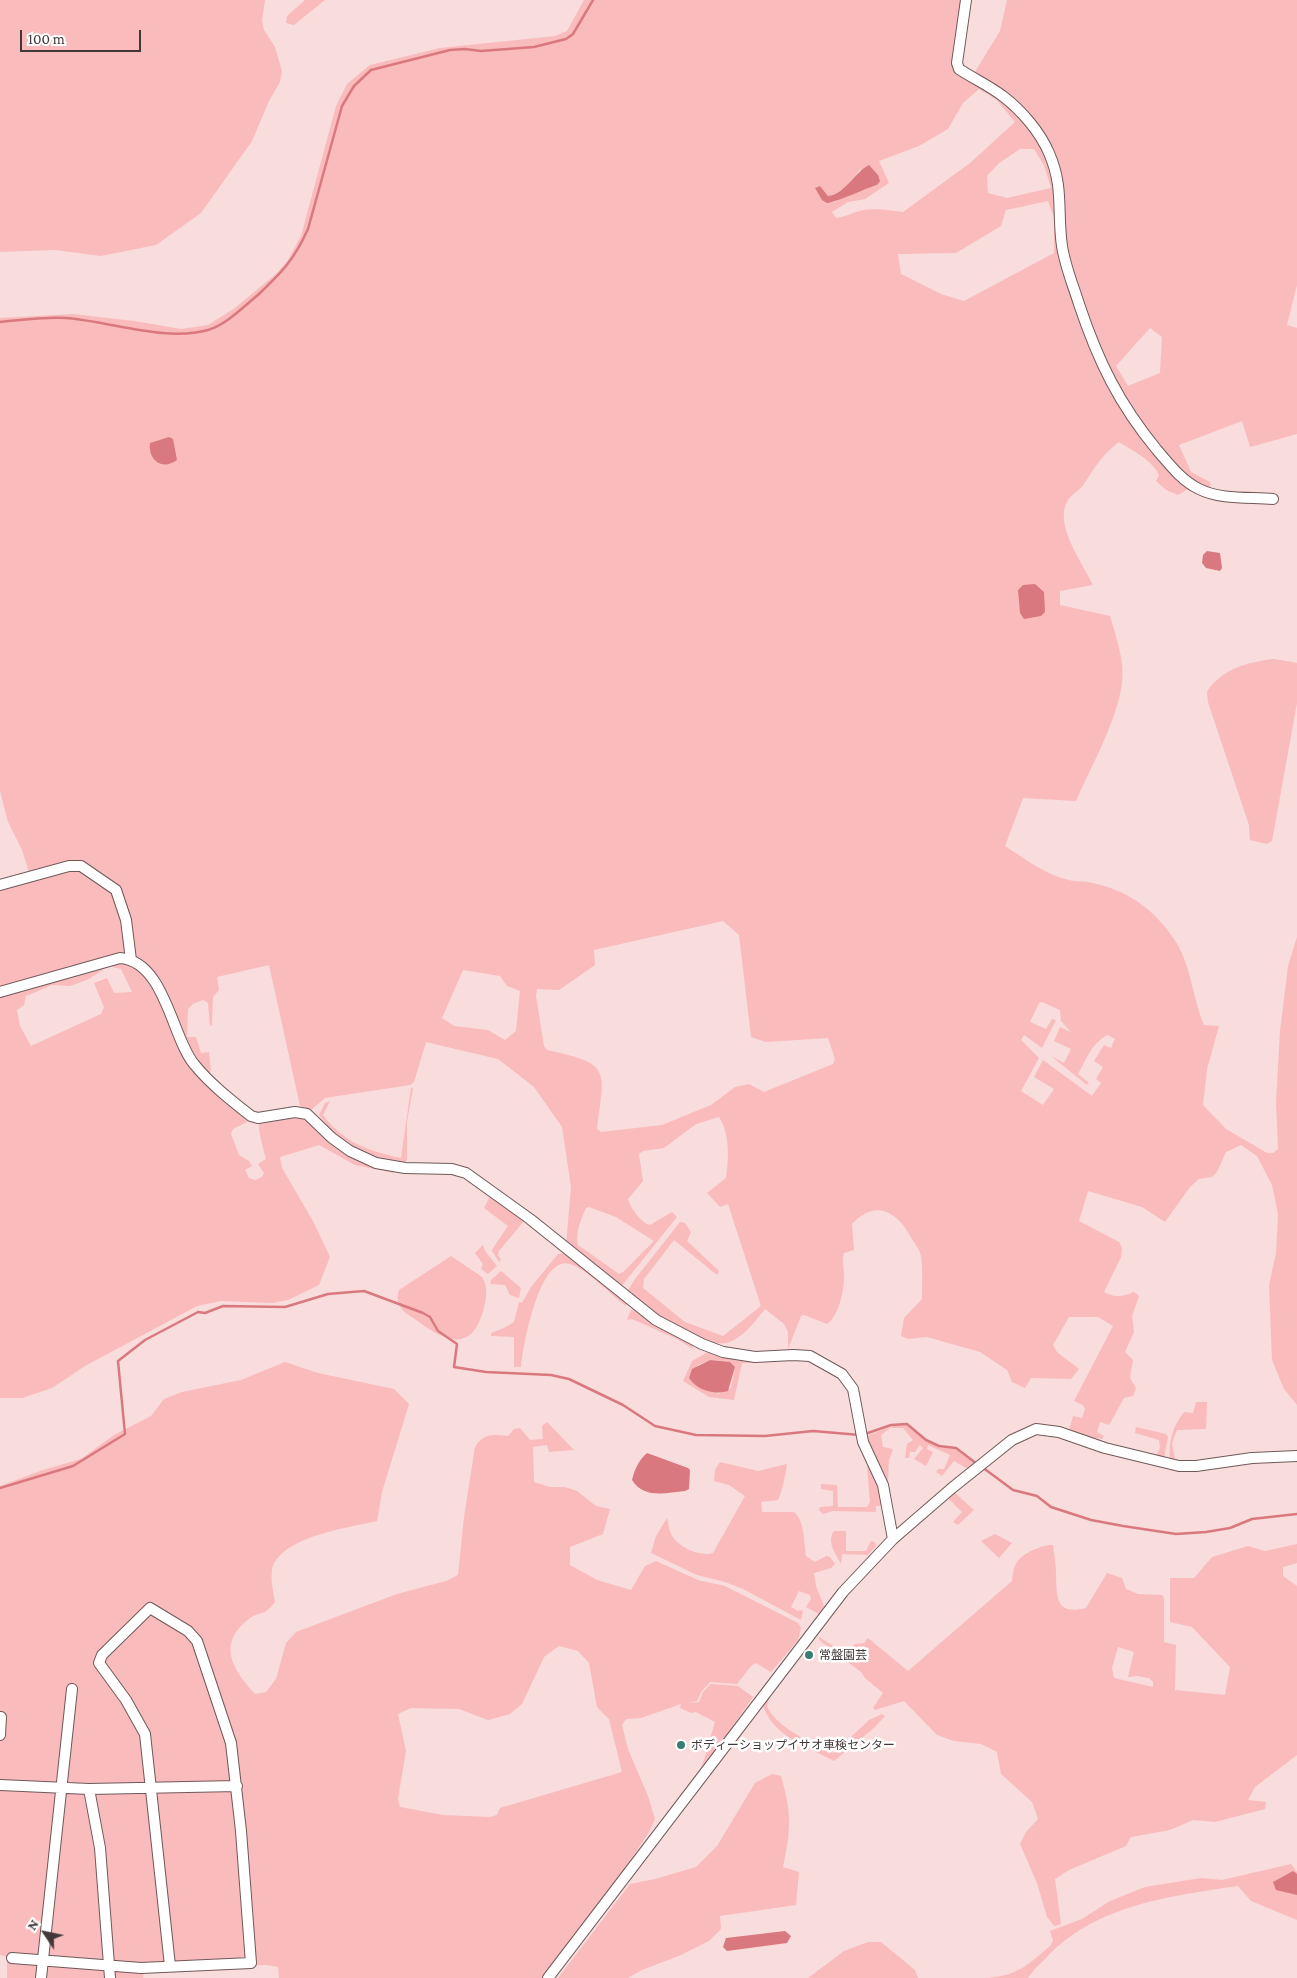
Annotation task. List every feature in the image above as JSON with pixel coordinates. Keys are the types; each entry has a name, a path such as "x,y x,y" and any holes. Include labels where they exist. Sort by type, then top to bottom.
{"street":[{"path":"966,0 957,63 959,69 1004,96 1031,124 1048,151 1057,174 1061,196 1062,246 1070,277 1090,335 1118,398 1137,426 1186,481 1197,488 1220,496 1273,499"},
{"path":"0,885 69,866 80,866 113,887 118,894 126,920 131,960"},
{"path":"0,992 120,958 131,960 144,970 163,995 193,1064 251,1116 258,1118 295,1112 307,1114 332,1138 350,1151 376,1163 405,1168 452,1169 466,1173 530,1219 656,1320 702,1344 723,1352 755,1357 793,1354 810,1356 842,1374 853,1389 863,1442 882,1485 893,1540"},
{"path":"548,1978 848,1586 893,1540 1012,1440 1036,1429 1054,1430 1105,1448 1180,1466 1196,1466 1252,1458 1297,1456"},
{"path":"12,1958 141,1968 251,1963 237,1786 231,1743 197,1641 188,1631 150,1608 102,1655 99,1663 126,1700 145,1734 170,1966"},
{"path":"41,1978 72,1689"},
{"path":"0,1735 1,1717"},
{"path":"0,1785 89,1789 237,1786"},
{"path":"89,1789 100,1848 110,1978"}],"shaded area":[{"path":"0,0 265,0 262,21 264,30 275,47 282,71 280,82 269,101 252,141 201,213 156,245 101,256 55,250 0,252"},
{"path":"305,0 325,0 294,25 286,23 287,16"},
{"path":"584,0 962,0 952,63 970,80 1000,31 1007,0 1297,0 1297,285 1287,325 1297,328 1297,434 1250,447 1242,421 1179,445 1191,472 1210,482 1211,491 1188,489 1178,495 1166,490 1156,481 1159,475 1147,460 1119,442 1103,457 1082,486 1068,500 1064,510 1066,531 1093,585 1060,591 1060,605 1110,616 1121,658 1122,683 1115,714 1076,801 1023,798 1005,846 1036,866 1060,878 1102,885 1127,895 1149,910 1168,930 1185,961 1204,1025 1219,1026 1207,1069 1203,1105 1226,1129 1267,1153 1273,1153 1278,1149 1276,1102 1280,1031 1288,966 1297,937 1297,1405 1284,1389 1272,1360 1269,1285 1276,1253 1278,1214 1272,1185 1257,1156 1241,1145 1226,1152 1217,1172 1212,1177 1199,1179 1190,1187 1165,1222 1142,1207 1088,1191 1079,1221 1119,1242 1122,1248 1121,1257 1104,1292 1119,1296 1134,1292 1139,1296 1132,1316 1134,1332 1125,1352 1133,1360 1130,1378 1136,1388 1133,1396 1124,1398 1109,1425 1100,1422 1097,1432 1104,1436 1102,1439 1096,1438 1093,1440 1069,1431 1073,1416 1082,1418 1085,1409 1083,1405 1074,1401 1113,1326 1098,1317 1069,1317 1053,1345 1057,1352 1079,1369 1071,1379 1031,1378 1025,1388 1012,1382 1007,1370 980,1352 927,1337 908,1339 901,1336 904,1318 922,1299 922,1261 920,1252 906,1230 900,1222 886,1212 878,1210 870,1212 861,1216 852,1224 854,1250 844,1253 843,1286 837,1311 827,1324 804,1315 801,1316 788,1349 788,1332 784,1324 765,1309 746,1331 732,1341 720,1343 707,1341 677,1328 648,1309 627,1292 680,1222 685,1223 691,1232 687,1241 719,1271 717,1275 674,1240 644,1279 643,1288 685,1322 723,1336 761,1306 728,1204 720,1207 707,1193 726,1178 728,1163 727,1139 719,1117 696,1124 664,1148 643,1151 639,1154 643,1181 628,1199 631,1206 640,1218 650,1225 672,1212 677,1217 620,1288 566,1245 571,1187 562,1127 534,1087 498,1059 426,1042 414,1082 410,1085 325,1098 311,1110 300,1106 269,965 217,977 219,990 213,997 212,1025 210,1026 208,1003 203,1000 193,1004 188,1009 187,1037 196,1037 201,1053 209,1052 211,1071 208,1073 246,1118 247,1122 233,1129 231,1134 239,1155 249,1161 252,1166 245,1170 249,1178 255,1180 262,1177 264,1173 258,1164 266,1159 259,1124 287,1116 304,1117 322,1133 394,1173 355,1165 319,1145 280,1157 282,1168 313,1221 330,1257 319,1285 288,1300 272,1303 221,1301 197,1306 85,1366 52,1388 22,1398 0,1398 0,880 29,872 22,850 8,822 0,791 0,318 73,314 181,329 208,325 235,308 277,273 288,260 301,236 336,106 347,84 370,65 440,48 555,36 567,31","holes":["979,89 997,100 1015,122 970,163 903,212 868,209 836,218 832,212 848,202 865,199 889,183 879,161 919,146 948,129 963,103","1020,149 1034,149 1044,165 1051,188 1007,198 988,193 987,176 999,163","860,169 877,185 844,196 834,202 816,188 820,186 828,196 833,195 842,190","1048,201 1054,218 1054,253 964,301 941,294 901,274 898,254 956,253 1001,226 1006,210","1150,328 1162,337 1160,373 1128,386 1116,366","723,921 739,935 751,1037 766,1042 828,1038 835,1059 833,1064 764,1092 749,1084 735,1087 711,1105 662,1125 601,1132 597,1129 602,1093 602,1081 599,1072 593,1065 583,1060 547,1050 544,1046 536,996 537,989 559,990 595,965 594,950","109,966 121,969 132,992 114,993 107,978 94,983 104,1007 101,1014 31,1046 20,1026 17,1010 24,1005 26,996 52,985 70,986 87,980","463,970 500,976 507,986 520,991 516,1031 505,1040 488,1030 454,1026 442,1018","1042,1002 1060,1010 1061,1021 1071,1032 1060,1027 1054,1041 1071,1049 1064,1063 1051,1056 1087,1085 1089,1083 1078,1074 1090,1052 1098,1042 1108,1035 1115,1039 1111,1048 1104,1045 1094,1061 1103,1067 1096,1079 1101,1083 1092,1096 1043,1060 1034,1077 1054,1089 1043,1105 1021,1091 1039,1058 1021,1040 1024,1035 1042,1048 1056,1020 1052,1019 1046,1029 1030,1022 1039,1003","589,1207 616,1217 654,1241 619,1274 578,1245 578,1231 586,1208"]},
{"path":"869,165 878,175 880,181 877,185 827,203 822,200 815,188 820,186 828,196 834,195"},
{"path":"169,437 173,439 177,460 161,464 151,454 150,443"},
{"path":"1207,551 1220,553 1222,568 1220,571 1206,568 1202,563 1203,555"},
{"path":"1035,584 1044,592 1045,612 1041,616 1024,619 1020,613 1018,590 1023,585"},
{"path":"1274,659 1297,663 1297,703 1272,841 1267,844 1250,840 1249,825 1208,702 1207,692 1227,672 1255,662"},
{"path":"411,1088 413,1088 407,1122 407,1160 404,1164 368,1154 346,1142 319,1115 325,1103 330,1101 323,1115 339,1132 357,1144 401,1158"},
{"path":"490,1196 524,1221 499,1251 498,1255 501,1260 499,1262 492,1251 508,1226 484,1208"},
{"path":"483,1245 485,1251 497,1266 488,1274 481,1269 483,1264 475,1253"},
{"path":"565,1253 626,1302 626,1306 577,1267 570,1264 559,1265 550,1273 541,1287 529,1323 521,1367 514,1367 514,1337 491,1336 491,1333 514,1322 519,1302 522,1303 531,1287 558,1254"},
{"path":"451,1256 482,1277 486,1289 484,1307 478,1324 472,1333 465,1338 457,1339 439,1335 429,1329 405,1312 400,1306 398,1299 399,1290"},
{"path":"501,1271 521,1288 519,1298 510,1295 505,1285 490,1284 491,1280"},
{"path":"631,1310 692,1344 693,1349 677,1339 632,1319 627,1320"},
{"path":"708,1352 759,1363 742,1363 734,1400 709,1397 683,1381 692,1361","holes":["710,1360 729,1362 735,1367 731,1388 718,1394 697,1365"]},
{"path":"710,1360 730,1362 735,1367 728,1391 707,1391 697,1386 689,1378 692,1369"},
{"path":"285,1362 318,1373 394,1389 409,1404 382,1492 377,1521 306,1539 282,1553 274,1563 272,1572 275,1602 265,1612 250,1618 233,1637 231,1656 234,1666 255,1694 266,1692 276,1679 286,1643 296,1632 397,1594 446,1581 458,1575 464,1517 475,1447 485,1437 493,1435 508,1436 514,1429 520,1428 530,1440 543,1439 542,1426 547,1422 574,1450 549,1452 547,1445 533,1447 534,1482 550,1487 565,1487 577,1491 596,1506 610,1509 603,1534 570,1547 570,1565 597,1580 631,1590 645,1566 656,1561 698,1580 725,1586 798,1623 801,1628 798,1640 771,1672 756,1663 752,1665 737,1684 710,1682 701,1692 697,1701 687,1703 699,1702 703,1692 711,1684 738,1686 753,1697 703,1769 701,1768 715,1722 696,1712 691,1713 680,1708 681,1704 641,1718 626,1719 622,1725 628,1749 648,1796 655,1819 649,1832 617,1880 542,1978 279,1978 278,1967 266,1965 144,1970 143,1978 7,1978 7,1957 0,1955 0,1486 43,1470 81,1459 114,1435 151,1416 164,1399 182,1392 241,1380","holes":["559,1646 578,1651 589,1663 597,1707 609,1719 622,1772 500,1808 497,1815 490,1817 443,1815 400,1807 398,1799 406,1751 398,1714 411,1708 459,1709 488,1720 510,1714 522,1704 544,1657"]},
{"path":"1196,1402 1207,1402 1206,1429 1177,1430 1172,1443 1175,1459 1172,1460 1170,1459 1170,1446 1174,1429 1184,1412 1193,1413"},
{"path":"899,1424 912,1427 926,1441 938,1447 955,1449 975,1464 968,1469 954,1461 942,1476 936,1472 938,1469 944,1469 950,1455 928,1445 927,1449 933,1452 926,1466 914,1459 923,1448 920,1445 915,1452 910,1452 909,1458 905,1458 907,1444 913,1440 903,1428 890,1428 881,1435 883,1447 893,1449 889,1460 888,1482 886,1482 872,1455 866,1436"},
{"path":"1136,1427 1166,1434 1168,1437 1164,1458 1156,1456 1160,1448 1159,1440 1135,1433"},
{"path":"647,1453 688,1468 690,1470 689,1489 685,1491 656,1493 643,1490 637,1486 632,1480 633,1476 639,1462"},
{"path":"720,1462 758,1471 787,1464 778,1500 761,1502 762,1512 794,1512 798,1516 802,1527 806,1556 815,1562 826,1556 830,1557 835,1564 831,1568 814,1573 816,1586 824,1606 819,1614 806,1607 811,1599 810,1595 799,1591 791,1607 798,1611 803,1611 801,1620 743,1589 697,1575 651,1553 656,1536 667,1518 671,1534 681,1545 697,1553 713,1553 745,1496 729,1485 714,1481 715,1470"},
{"path":"867,1466 870,1467 880,1495 882,1506 876,1506 876,1512 833,1511 823,1514 819,1510 820,1507 833,1506 833,1491 821,1489 821,1484 837,1485 838,1507 867,1507 870,1502"},
{"path":"954,1492 974,1510 958,1525 953,1522 962,1512 948,1498"},
{"path":"834,1531 846,1531 846,1551 866,1551 871,1541 875,1542 876,1546 868,1555 842,1554 841,1564 831,1544"},
{"path":"995,1534 1012,1543 999,1558 981,1541"},
{"path":"1297,1544 1297,1563 1283,1567 1283,1576 1297,1586 1297,1755 1255,1787 1248,1800 1266,1802 1265,1809 1215,1822 1193,1820 1170,1830 1131,1837 1126,1846 1069,1870 1055,1879 1061,1924 1054,1926 1047,1917 1037,1883 1020,1844 1026,1832 1038,1819 1032,1802 1001,1774 997,1752 981,1744 954,1741 937,1735 904,1701 875,1710 873,1708 883,1693 865,1678 861,1672 819,1640 819,1637 846,1654 855,1644 864,1643 868,1638 908,1671 1012,1581 1013,1571 1017,1562 1028,1552 1053,1545 1057,1596 1063,1607 1076,1610 1086,1608 1107,1573 1122,1578 1126,1589 1138,1594 1162,1595 1164,1598 1164,1642 1176,1645 1175,1690 1225,1695 1230,1667 1192,1627 1170,1622 1170,1578 1194,1578 1212,1557 1248,1546 1265,1551","holes":["1118,1647 1134,1652 1128,1677 1149,1678 1153,1682 1153,1687 1114,1678 1112,1668"]},
{"path":"771,1691 767,1707 779,1722 806,1740 834,1753 869,1720 882,1714 885,1716 875,1727 834,1761 791,1739 774,1724 762,1703"},
{"path":"772,1774 781,1776 789,1811 788,1842 783,1867 799,1872 796,1905 720,1916 721,1929 709,1941 628,1978 558,1978 630,1884 696,1867 717,1846 755,1783"},
{"path":"1291,1864 1297,1872 1297,1920 1251,1901 1238,1886 1186,1894 1135,1906 1087,1926 1066,1940 1028,1978 984,1978 1005,1975 1021,1969 1051,1945 1053,1940 1050,1931 1082,1919 1110,1901 1145,1887 1201,1878 1222,1880"},
{"path":"1293,1871 1297,1874 1297,1895 1276,1890 1273,1882"},
{"path":"785,1931 791,1936 787,1943 727,1951 723,1947 726,1938"},
{"path":"868,1942 881,1942 915,1970 918,1978 808,1978 844,1951"}],"waterway":[{"path":"0,322 40,318 65,318 174,334 208,330 222,324 258,295 281,272 298,249 308,229 342,106 354,86 371,70 450,50 481,51 534,47 566,39 573,34 593,0"},
{"path":"0,1488 73,1466 125,1434 118,1361 145,1340 198,1312 205,1313 223,1306 285,1307 328,1294 364,1291 430,1317 438,1331 457,1344 454,1367 486,1372 551,1375 569,1379 623,1405 655,1426 696,1435 765,1436 813,1431 860,1435"},
{"path":"865,1434 891,1425 907,1424 926,1440 939,1446 956,1448 977,1464"},
{"path":"982,1467 1013,1490 1037,1496 1051,1507 1091,1520 1176,1534 1206,1532 1230,1528 1252,1519 1297,1514"}],"place":[{"name":"常盤園芸","path":"809,1655"},
{"name":"ボディーショップイサオ車検センター","path":"681,1745"}]}
